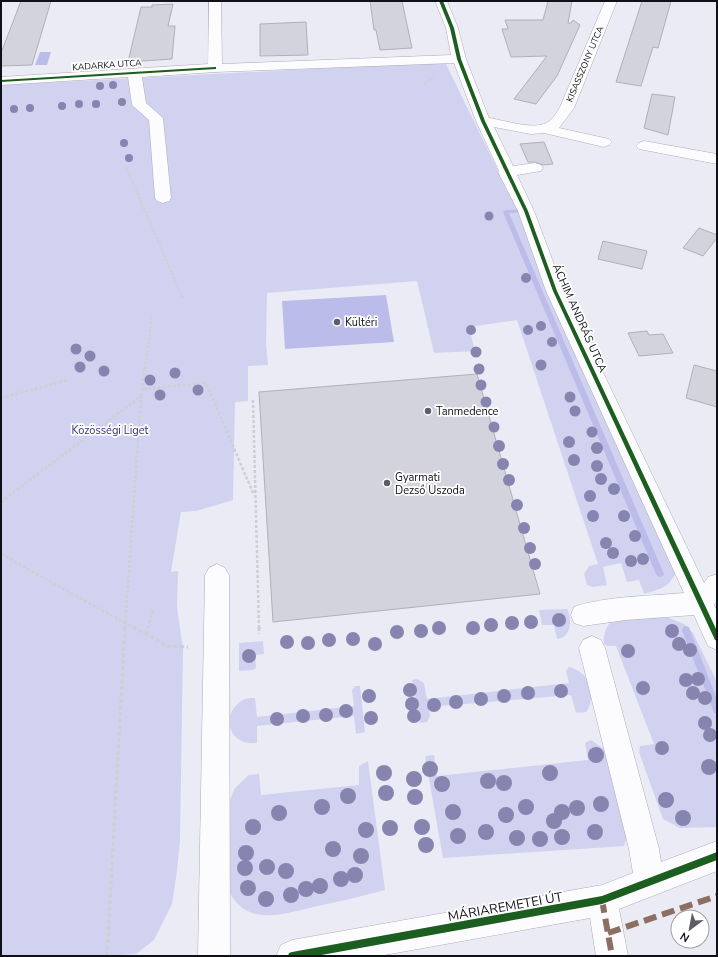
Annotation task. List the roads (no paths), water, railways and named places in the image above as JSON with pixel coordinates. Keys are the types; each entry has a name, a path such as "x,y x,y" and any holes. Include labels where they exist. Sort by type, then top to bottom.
{"street":[{"path":"215,1 215,68"},
{"name":"ÁCHIM ANDRÁS UTCA","path":"441,1 452,28 459,59 483,121 506,172 526,211 555,291 709,594 717,638"},
{"name":"KISASSZONY UTCA","path":"544,129 554,125 567,108 612,1"},
{"name":"KADARKA UTCA","path":"1,81 215,68 459,59"},
{"path":"134,72 139,106 156,118 164,198"},
{"path":"483,121 531,130 544,129 578,141 604,142"},
{"path":"644,146 717,159"},
{"path":"506,172 535,168"},
{"path":"214,956 216,575"},
{"path":"583,615 709,594"},
{"path":"592,648 644,849 649,881"},
{"name":"MÁRIAREMETEI ÚT","path":"292,956 602,900 717,856"},
{"path":"602,900 612,956"}],"waterway":[{"path":"526,211 506,212 660,574"},
{"path":"686,630 717,710"}],"place":[{"name":"Kültéri","path":"337,322"},
{"name":"Tanmedence","path":"428,411"},
{"name":"Gyarmati Dezső Uszoda","path":"387,483"}],"park label":[{"name":"Közösségi Liget","path":"110,430"}]}
